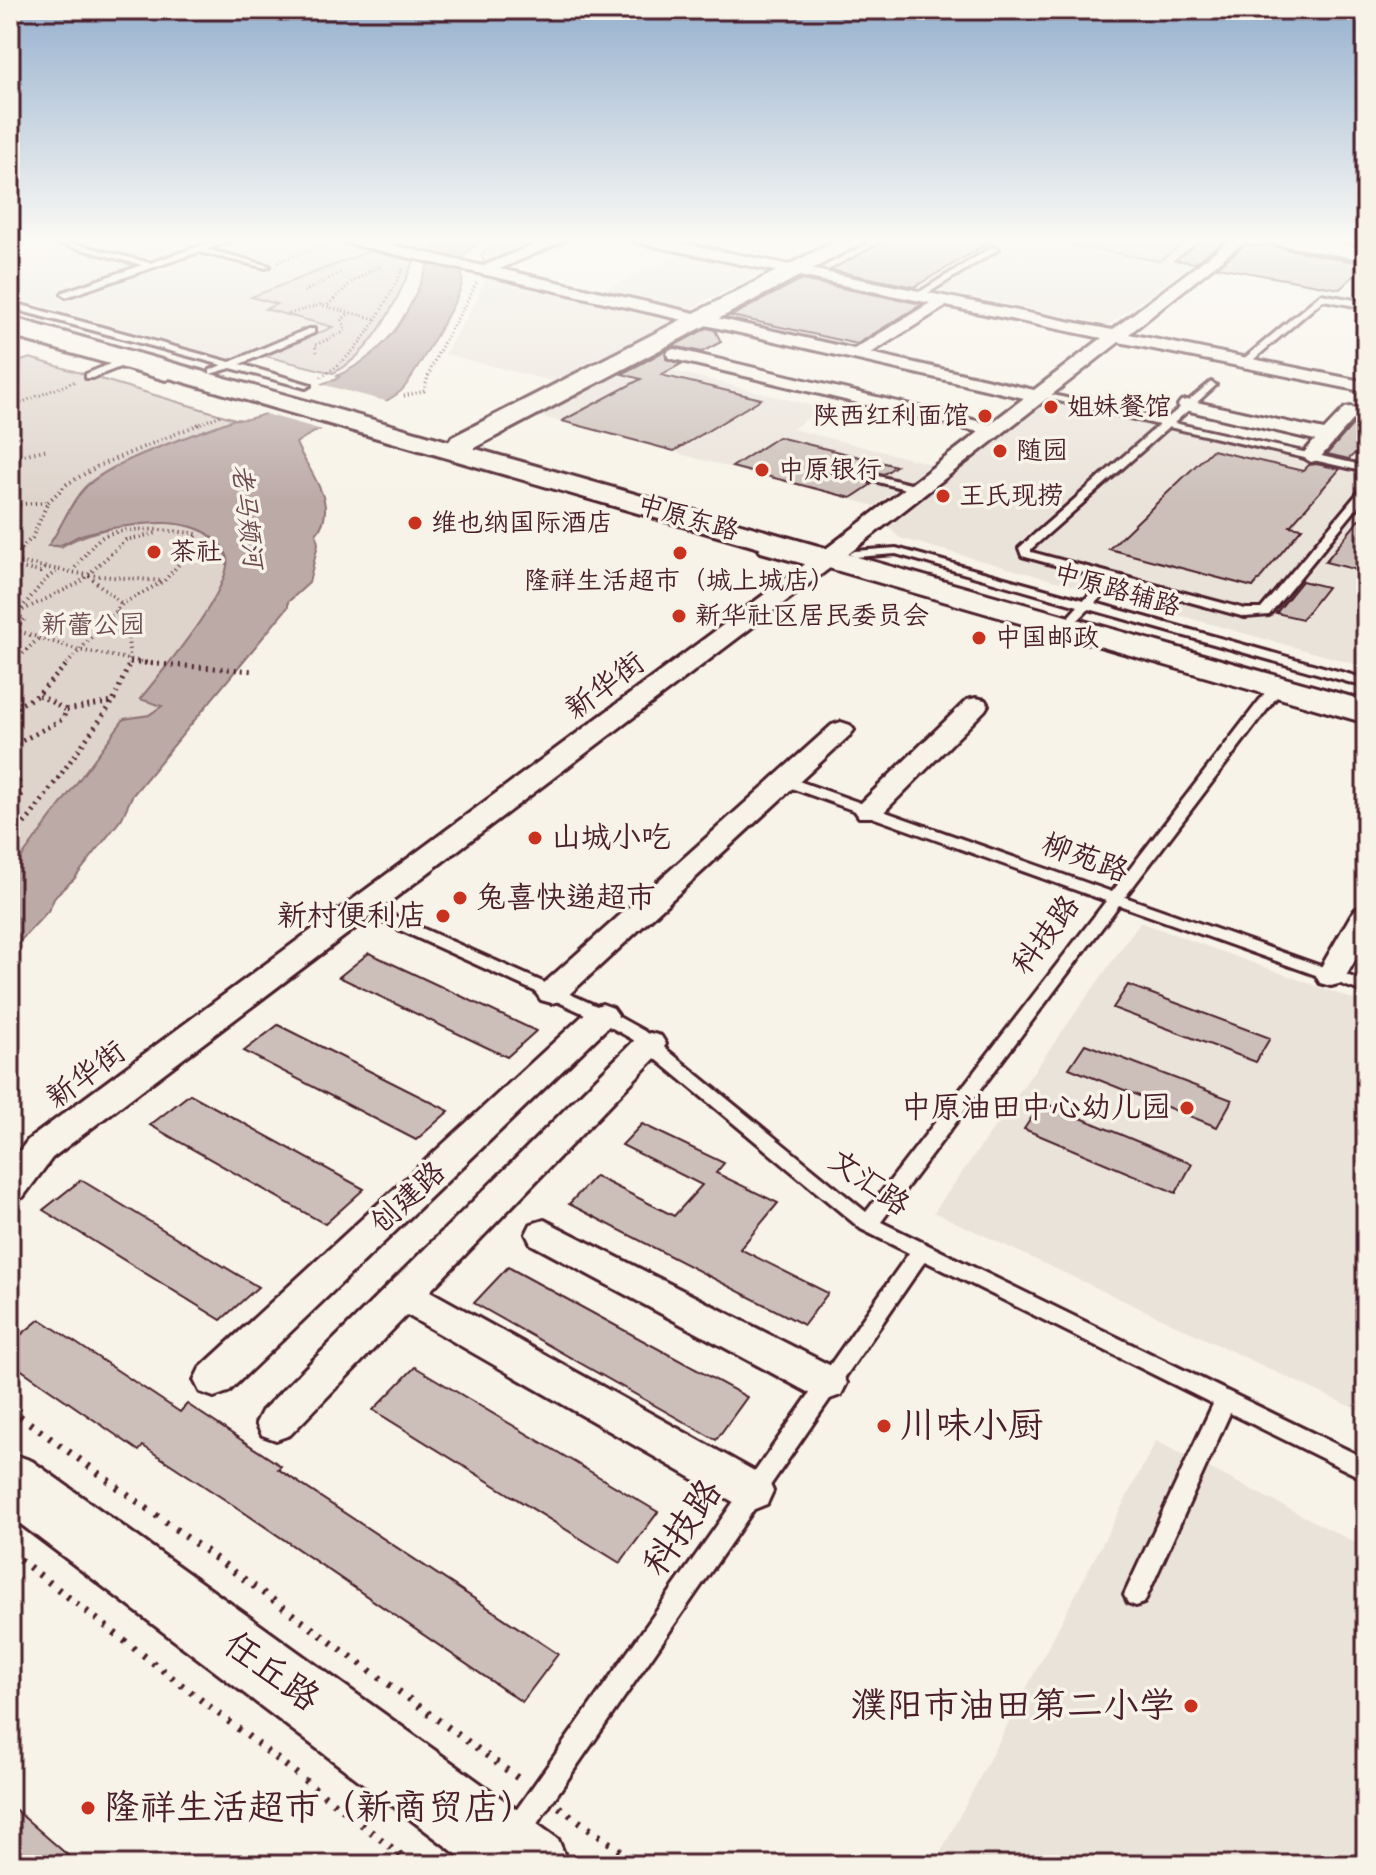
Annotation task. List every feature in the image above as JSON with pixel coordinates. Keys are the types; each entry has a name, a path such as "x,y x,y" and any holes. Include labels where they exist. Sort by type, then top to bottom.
{"main road":[{"name":"中原东路","path":"15,326 126,361 284,396"},
{"name":"中原东路","path":"51,326 222,369 350,420 835,557 1081,610 1366,698"},
{"path":"462,443 690,326"},
{"name":"中原东路","path":"350,420 462,443 835,557 1366,712"},
{"name":"任丘路","path":"10,1480 527,1836"}],"street":[{"path":"725,326 1038,396"},
{"path":"856,355 904,326"},
{"path":"1064,326 1366,387"},
{"name":"新华街","path":"10,1188 40,1149 835,557 1129,326"},
{"path":"675,354 993,430"},
{"path":"1199,395 1340,424 1311,456"},
{"path":"869,811 976,705"},
{"path":"552,993 841,730"},
{"path":"1331,976 1366,915"},
{"name":"创建路","path":"214,1380 602,1015"},
{"path":"276,1423 650,1044"},
{"path":"544,1234 827,1383"},
{"path":"404,1295 752,1491"}],"lane":[{"path":"78,326 222,369 311,331"},
{"path":"1244,363 1288,326"},
{"path":"10,333 126,361"},
{"path":"89,376 126,361"},
{"path":"1199,395 1025,548 1026,554 1245,613 1265,612 1366,490"},
{"path":"1038,396 1366,469"},
{"path":"834,468 918,489"},
{"path":"1081,610 1114,578"},
{"name":"中原路辅路","path":"1081,610 1366,683"},
{"name":"科技路","path":"868,1224 1277,687"},
{"name":"柳苑路","path":"785,781 1366,988"},
{"name":"文汇路","path":"364,908 602,1015 650,1044 868,1224 1366,1470"},
{"name":"科技路","path":"527,1836 752,1491 921,1252"},
{"path":"1136,1595 1225,1401"}],"path":[{"path":"317,352 315,345 346,331 344,326"},
{"path":"321,377 341,367 372,326"},
{"path":"404,396 424,391 430,366 455,326"},
{"path":"12,406 89,376"},
{"path":"10,400 19,403"},
{"path":"164,581 88,575 73,570 47,568 40,572 10,562 32,538 48,502 67,484 98,466 221,415"},
{"path":"10,458 48,449"},
{"path":"10,505 48,502"},
{"path":"10,635 25,619 16,615 23,610 51,598 88,575 126,540 153,537 159,532"},
{"path":"10,710 38,695 122,604 164,581 187,555 190,544 198,534 116,533 99,537 73,570"},
{"path":"23,610 45,580 60,569"},
{"path":"88,575 122,604"},
{"path":"11,838 31,816 113,702 132,662 131,646 117,611"},
{"path":"15,630 79,650 132,662 255,671"},
{"path":"10,666 39,638"},
{"path":"38,695 66,710 113,702"},
{"path":"10,747 63,719 66,710"},
{"path":"10,770 18,780 22,794 10,820"},
{"path":"10,1409 527,1836 640,1865"},
{"path":"10,1552 414,1865"}],"shaded area":[{"path":"112,326 334,327 247,363"},
{"path":"462,326 668,326 559,383 445,354"},
{"path":"638,362 821,408 793,429 931,464 875,506 538,416"},
{"path":"1048,402 1366,475 1366,667 900,538 887,526"},
{"name":"中原油田中心幼儿园","path":"1140,922 1366,1004 1366,1414 934,1212"},
{"name":"濮阳市油田第二小学","path":"1156,1441 1366,1548 1366,1865 934,1865"}],"green space":[{"path":"327,326 382,326 360,353 333,373 265,356 333,327"},
{"name":"新蕾公园","path":"30,358 235,419 134,458 97,477 78,495 49,545 61,547 96,532 141,523 186,525 204,532 218,543 226,556 227,571 203,619 141,698 163,706 149,715 10,873 10,365"}],"water":[{"name":"老马颊河","path":"398,326 441,326 401,391 296,443 324,500 323,523 316,534 318,544 309,583 288,602 288,607 132,796 122,818 74,879 56,895 48,911 10,952 10,873 124,719 149,715 162,706 140,699 209,608 226,569 227,555 218,543 207,533 181,524 153,523 108,528 48,546 69,509 84,489 113,468 235,419 247,419 272,410 310,389 335,380 375,352"}],"pier":[{"path":"317,383 389,402 326,431 255,411"}],"building":[{"path":"774,326 887,326 857,344"},
{"path":"707,328 715,330 721,342 702,352 673,346"},
{"path":"666,350 666,359 681,364 661,375 761,399 674,451 562,421 641,379 622,374"},
{"path":"1366,405 1366,457 1354,454 1349,459 1327,454 1362,414"},
{"path":"778,437 896,466 884,474 835,462 827,465 829,473 872,484 851,498 732,467"},
{"path":"1212,450 1303,471 1309,465 1316,464 1340,469 1290,526 1302,528 1253,587 1109,549"},
{"path":"1366,511 1366,572 1325,562"},
{"path":"1302,581 1327,587 1302,619 1276,613"},
{"path":"369,953 536,1031 507,1057 339,977"},
{"path":"1128,985 1270,1038 1256,1062 1113,1008"},
{"path":"278,1025 449,1111 416,1140 244,1051"},
{"path":"1085,1044 1232,1100 1217,1127 1069,1068"},
{"path":"190,1094 364,1189 325,1224 150,1125"},
{"path":"1042,1102 1192,1164 1176,1193 1024,1129"},
{"path":"642,1124 724,1163 716,1173 778,1203 740,1249 828,1293 804,1325 569,1204 595,1176 674,1216 702,1185 622,1145"},
{"path":"81,1180 258,1287 221,1320 43,1210"},
{"path":"508,1267 747,1397 716,1440 474,1303"},
{"path":"40,1319 180,1412 187,1404 281,1466 278,1469 558,1654 522,1702 239,1509 143,1446 139,1451 10,1362 10,1344"},
{"path":"415,1367 658,1512 620,1563 373,1410"},
{"path":"10,1805 79,1865 10,1865"}],"place":[{"name":"姐妹餐馆","path":"1051,407"},
{"name":"陕西红利面馆","path":"985,416"},
{"name":"随园","path":"1000,451"},
{"name":"中原银行","path":"762,470"},
{"name":"王氏现捞","path":"943,496"},
{"name":"维也纳国际酒店","path":"415,523"},
{"name":"茶社","path":"154,552"},
{"name":"隆祥生活超市（城上城店）","path":"680,553"},
{"name":"新华社区居民委员会","path":"679,616"},
{"name":"中国邮政","path":"979,638"},
{"name":"山城小吃","path":"535,838"},
{"name":"兔喜快递超市","path":"460,898"},
{"name":"新村便利店","path":"443,916"},
{"name":"中原油田中心幼儿园","path":"1187,1108"},
{"name":"川味小厨","path":"884,1426"},
{"name":"濮阳市油田第二小学","path":"1191,1706"},
{"name":"隆祥生活超市（新商贸店）","path":"88,1808"}]}
